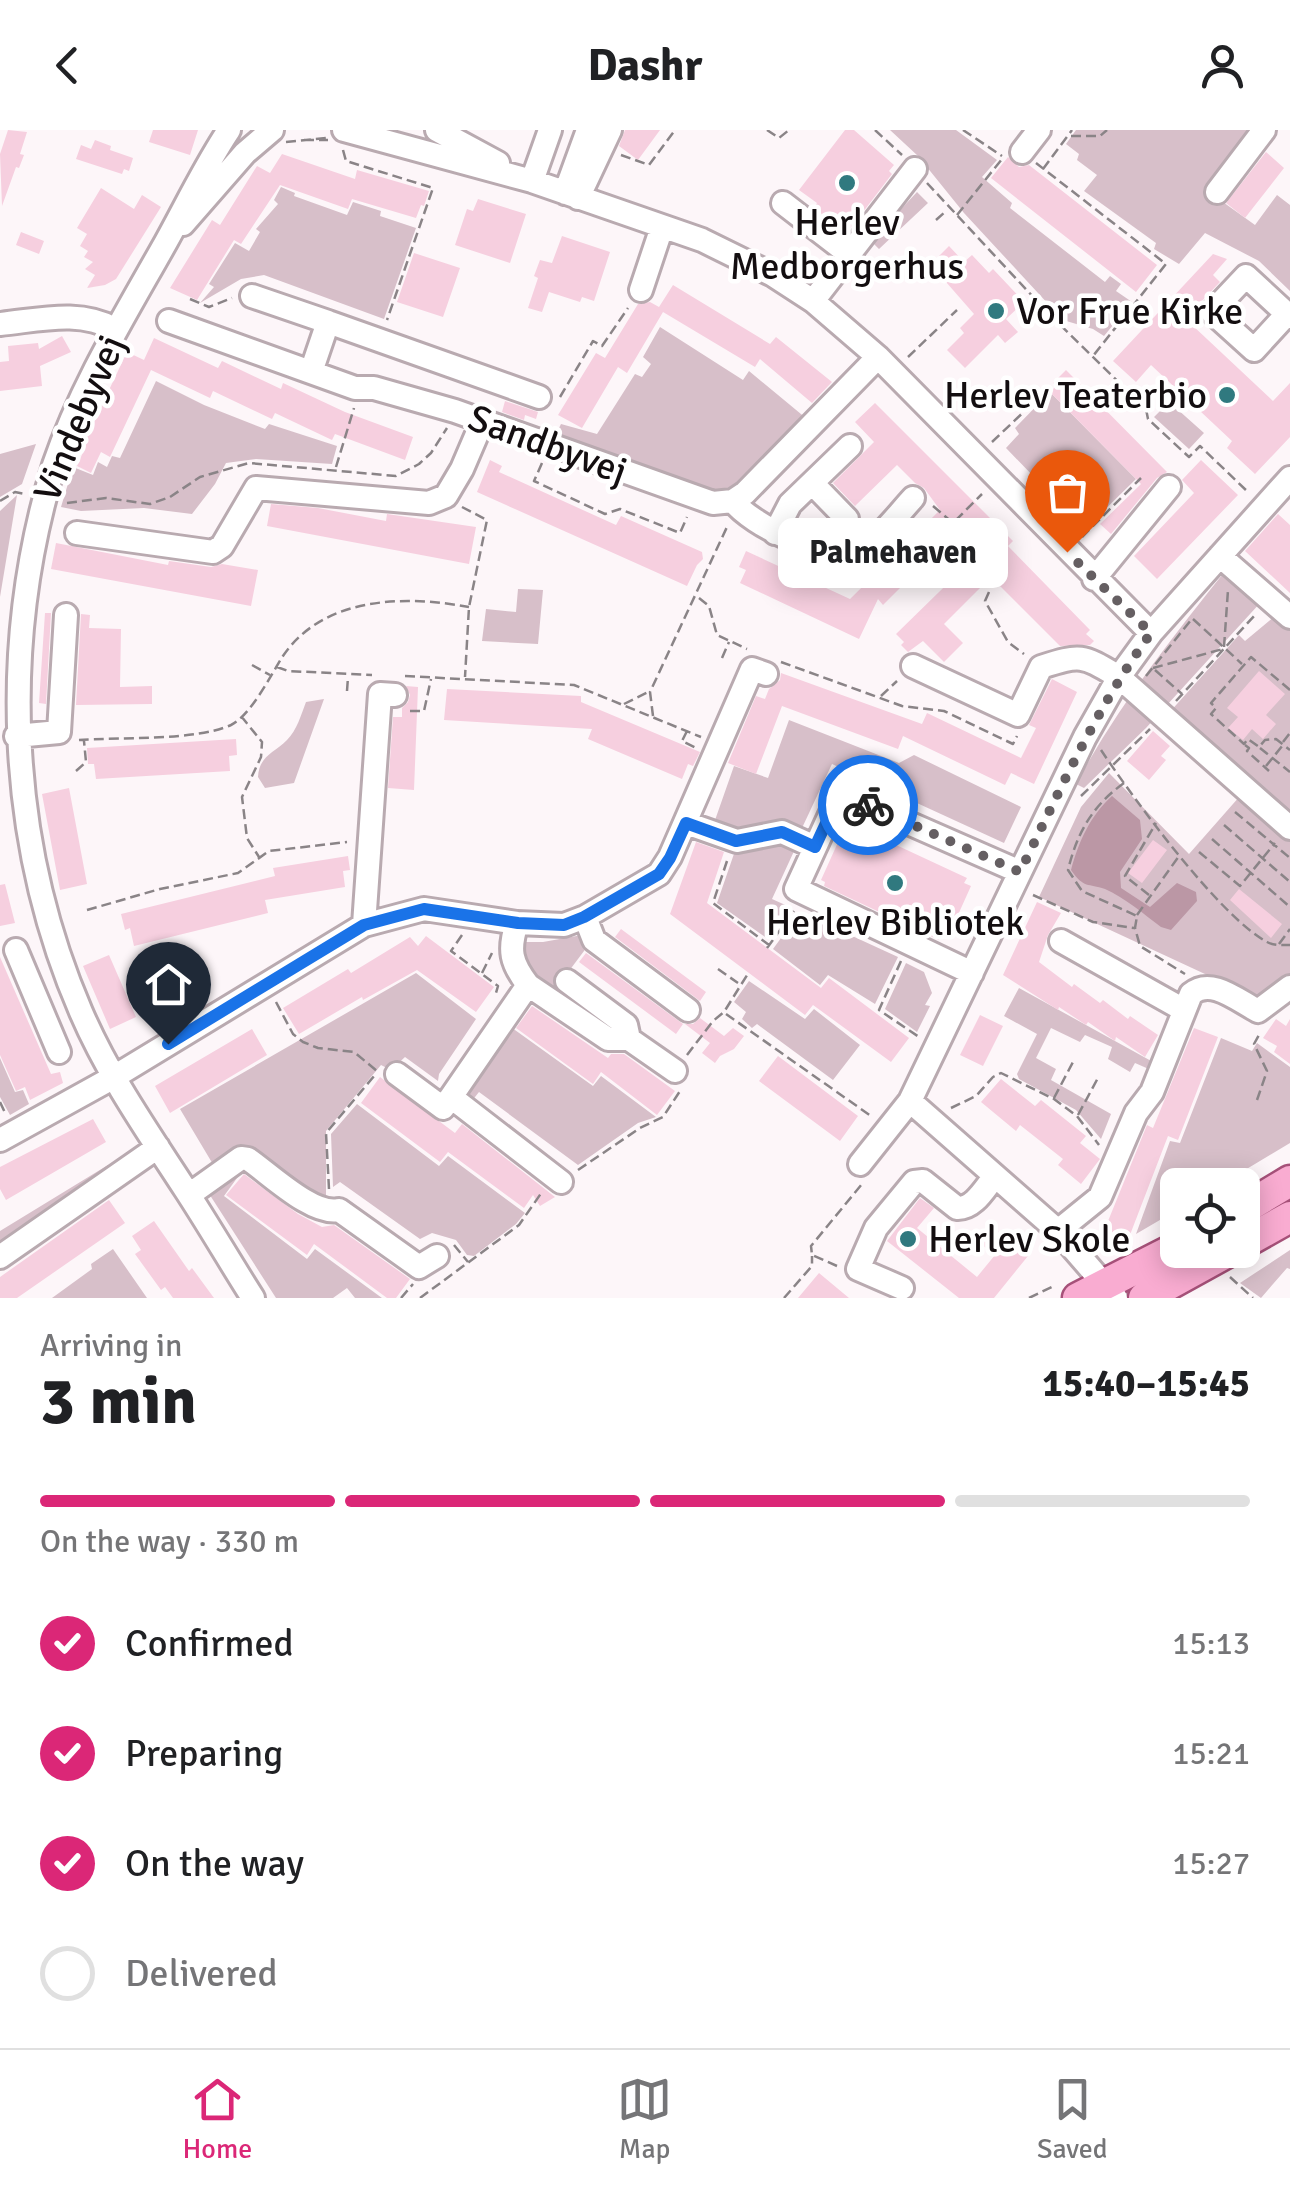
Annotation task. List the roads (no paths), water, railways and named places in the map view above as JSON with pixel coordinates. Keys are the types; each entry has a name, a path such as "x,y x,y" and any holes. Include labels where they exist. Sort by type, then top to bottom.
{"main road":[{"path":"1260,1199 1290,1181"},
{"path":"1260,1234 1290,1216"},
{"path":"1100,1294 1160,1258"},
{"path":"1144,1298 1218,1268"}],"street":[{"name":"Vindebyvej","path":"229,130 197,180 84,390 43,498 11,607 15,676 10,785 54,943 81,1012 114,1077 253,1298"},
{"path":"396,130 472,148"},
{"path":"437,130 532,181"},
{"path":"532,181 550,130"},
{"path":"1022,152 1039,130"},
{"path":"1217,192 1264,130"},
{"name":"Vindebyvej","path":"166,241 245,152 268,133"},
{"path":"572,196 600,134"},
{"path":"344,135 532,181 662,227 740,257 813,302 878,357 1151,633"},
{"path":"813,302 915,169"},
{"path":"783,203 850,254"},
{"path":"641,290 662,227"},
{"path":"252,296 539,397"},
{"path":"0,324 79,316 99,320 115,330"},
{"name":"Sandbyvej","path":"169,321 360,388 374,388 453,417 483,420 541,451 734,510"},
{"path":"311,372 328,322"},
{"path":"878,357 745,493 734,510 775,533 837,553 853,552 868,545 914,498"},
{"path":"453,417 465,371"},
{"path":"77,532 213,552 222,546 256,488 430,503 442,498 462,469 483,420"},
{"path":"775,533 790,504 850,446"},
{"path":"860,1164 910,1101 1085,737 1119,676 1151,633 1226,561 1290,478"},
{"path":"812,483 847,519"},
{"path":"1094,579 1169,487"},
{"path":"1226,561 1290,617"},
{"path":"10,732 59,732 66,615"},
{"path":"913,666 1018,715 1042,668 1075,656 1089,659 1119,676 1284,833"},
{"path":"0,1140 114,1077 364,925 424,909 518,923 564,925 659,874 721,746 752,669 769,666"},
{"path":"364,925 380,694 391,682"},
{"path":"972,973 796,889 840,793 1017,879"},
{"path":"686,823 734,840 782,832 815,847"},
{"path":"584,917 594,940 688,1010"},
{"path":"518,923 511,956 521,994 608,1039 629,1038 675,1071"},
{"path":"1061,942 1184,1010"},
{"path":"54,943 8,952 60,1052"},
{"path":"568,982 626,1025 629,1038"},
{"path":"1058,1231 1100,1197 1136,1113 1152,1092 1190,994 1200,986 1210,986 1258,1011 1290,988"},
{"path":"388,1073 443,1108 521,994"},
{"path":"451,1098 561,1182"},
{"path":"910,1101 1058,1231 1100,1294"},
{"path":"0,1257 158,1147"},
{"path":"189,1195 241,1158 248,1159 314,1207 330,1212 339,1210 419,1268 437,1256"},
{"path":"902,1288 858,1269 876,1228 914,1182 923,1181 963,1209 995,1176"}],"place":[{"name":"Herlev Medborgerhus","path":"847,183"},
{"name":"Vor Frue Kirke","path":"996,311"},
{"name":"Herlev Teaterbio","path":"1227,395"},
{"name":"Palmehaven","path":"1067,552"},
{"name":"Herlev Bibliotek","path":"895,883"},
{"name":"Herlev Skole","path":"908,1239"}]}
